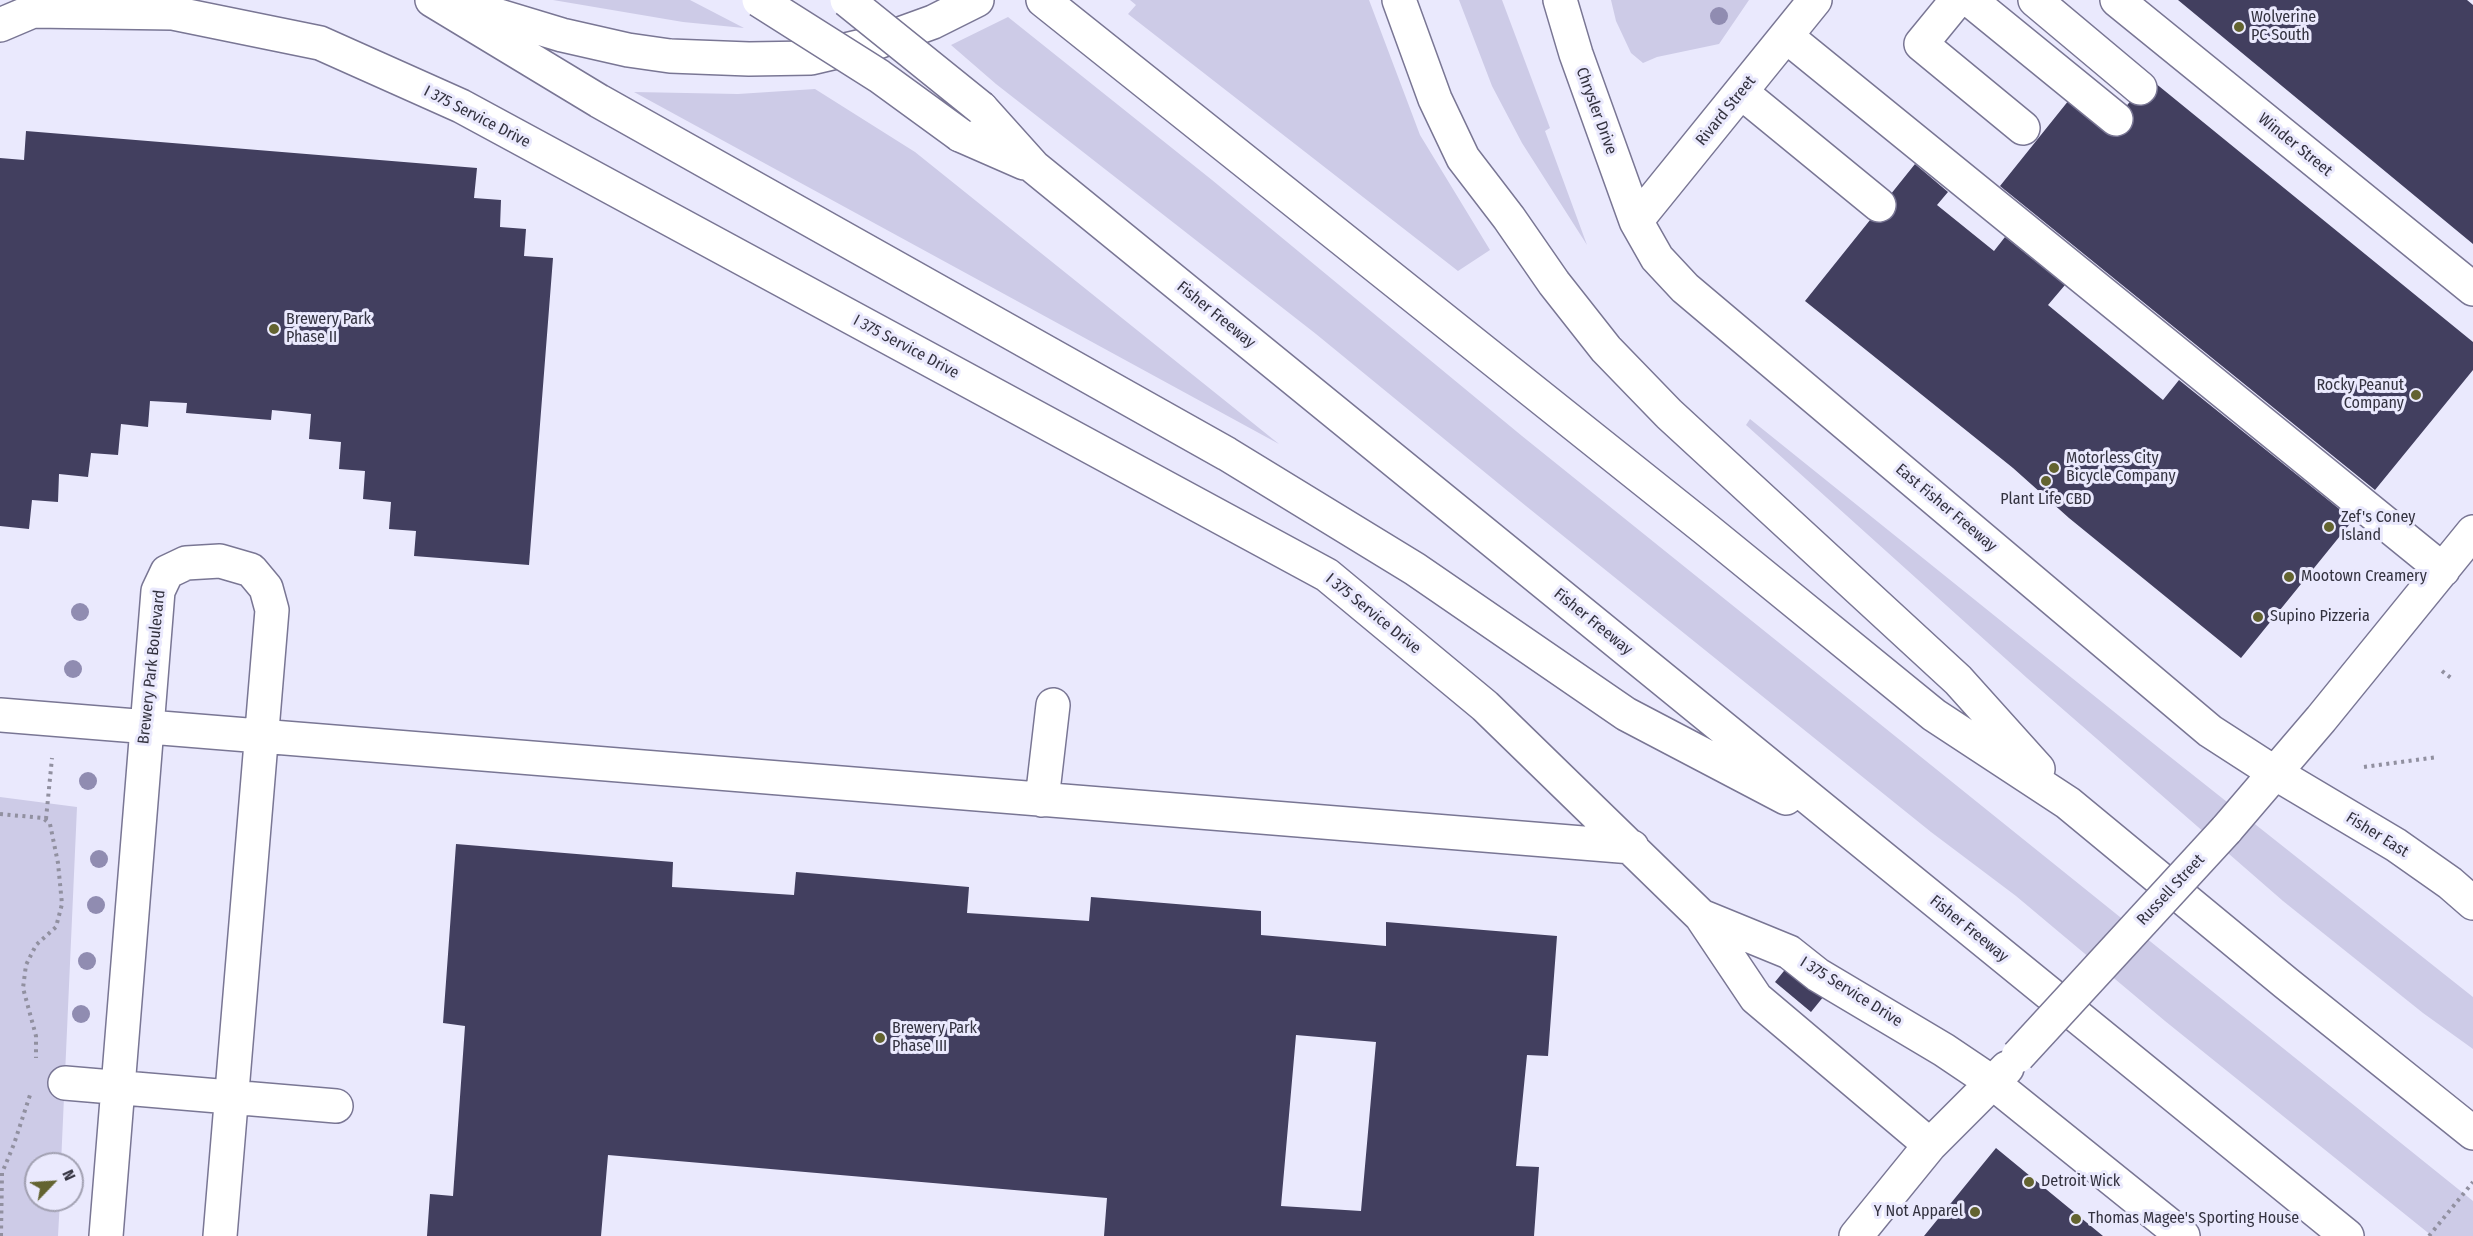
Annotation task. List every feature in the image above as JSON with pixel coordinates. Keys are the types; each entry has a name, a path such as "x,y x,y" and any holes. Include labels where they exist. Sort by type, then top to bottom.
{"main road":[{"path":"432,0 599,101 1227,454 1415,569 1626,714 1850,832"},
{"path":"447,0 562,35 628,50 670,56 749,59 811,58 875,43 933,22 977,0"},
{"path":"759,0 879,76 960,135 1034,167"},
{"name":"Fisher Freeway","path":"847,0 981,108 1034,167 2347,1236"},
{"path":"1043,0 1707,530 1934,715 2068,803 2286,983 2473,1133"},
{"path":"1399,0 1435,99 1463,158 1509,218 1554,283 1606,349 1669,414 1958,680 2068,803"},
{"path":"1421,0 1455,92 1483,148 1509,218"},
{"name":"Chrysler Drive","path":"1560,0 1576,54 1636,221"},
{"name":"Rivard Street","path":"1636,221 1815,0"},
{"path":"1957,0 1921,44 2023,128"},
{"path":"1970,0 2128,103"},
{"path":"2006,0 2128,103"},
{"path":"2035,0 2128,103"},
{"name":"Winder Street","path":"2117,0 2473,289"},
{"name":"I 375 Service Drive","path":"0,25 33,11 173,13 320,43 461,106 1326,575 1485,706 1701,916 1756,998 1930,1145"},
{"path":"1786,36 2443,570"},
{"path":"1741,92 1879,205"},
{"name":"East Fisher Freeway","path":"1636,221 1657,258 1685,288 2211,731 2275,773"},
{"name":"Russell Street","path":"1856,1236 1930,1145 1993,1083 2226,830 2473,532"},
{"name":"Brewery Park Boulevard","path":"106,1236 145,727 158,591 167,572 186,563 220,561 251,570 266,588 272,610 220,1236"},
{"path":"1042,800 1053,705"},
{"path":"0,715 1632,847"},
{"name":"Fisher East","path":"2275,773 2396,845 2450,883 2473,903"},
{"name":"I 375 Service Drive","path":"1701,916 1788,952 1818,975 1944,1050 1993,1083 2183,1236"},
{"path":"65,1083 336,1106"}],"path":[{"path":"2442,671 2451,678"},
{"path":"46,820 57,720"},
{"path":"2364,767 2438,757"},
{"path":"0,814 46,820 50,824 58,863 62,904 57,927 36,945 26,965 23,988 36,1036 34,1069"},
{"path":"1,1236 2,1173 14,1144 30,1092"},
{"path":"2429,1236 2473,1182"}],"shaded area":[{"path":"553,0 690,0 744,28 683,22"},
{"path":"1130,0 1369,0 1420,135 1490,250 1458,271 1128,14 1136,5"},
{"path":"1459,0 1502,0 1550,128 1545,131 1587,245 1522,143 1492,86"},
{"path":"1611,0 1749,0 1719,44 1657,57 1643,63 1631,53 1616,21"},
{"path":"1008,17 1212,180 1522,436 2473,1201 2473,1236 2432,1236 2165,1021 2016,896 1931,832 1316,334 996,84 951,45"},
{"path":"815,89 915,152 1279,444 634,92 738,94"},
{"path":"1750,419 2473,997 2473,1049 2423,1013 2283,901 2027,678 1746,425"},
{"path":"0,797 77,807 62,1152 24,1152 24,1212 59,1212 58,1236 0,1236"}],"building":[{"path":"2178,0 2467,0 2473,5 2473,244"},
{"path":"2149,78 2473,342 2473,370 2375,490 2000,186 2069,100 2116,119"},
{"name":"Brewery Park Phase II","path":"26,131 477,168 474,198 501,200 500,227 526,229 524,256 553,258 529,565 414,556 416,531 389,529 391,502 363,499 365,471 339,469 341,442 309,439 311,414 272,410 271,420 186,413 187,403 150,401 148,427 121,424 118,455 91,453 88,477 59,474 58,502 32,500 29,529 0,526 0,158 24,160"},
{"path":"1915,164 1948,192 1937,205 1994,251 2005,237 2065,285 2048,305 2163,400 2179,380 2353,520 2241,658 2069,518 2013,468 1805,301"},
{"name":"Brewery Park Phase III","path":"456,844 673,862 672,887 794,895 796,872 969,887 967,913 1089,921 1091,897 1261,911 1261,935 1386,946 1386,922 1557,936 1548,1056 1527,1055 1516,1166 1539,1167 1534,1236 1104,1236 1107,1198 608,1155 601,1236 427,1236 430,1194 453,1196 465,1026 443,1023","holes":["1296,1035 1376,1042 1361,1211 1281,1206"]},
{"path":"1788,966 1824,996 1811,1012 1775,982"},
{"path":"1996,1148 2103,1236 1924,1236"}],"place":[{"name":"Wolverine PC South","path":"2239,27"},
{"name":"Brewery Park Phase II","path":"274,329"},
{"name":"Rocky Peanut Company","path":"2416,395"},
{"name":"Motorless City Bicycle Company","path":"2054,468"},
{"name":"Plant Life CBD","path":"2046,481"},
{"name":"Zef's Coney Island","path":"2329,527"},
{"name":"Mootown Creamery","path":"2289,577"},
{"name":"Supino Pizzeria","path":"2258,617"},
{"name":"Brewery Park Phase III","path":"880,1038"},
{"name":"Detroit Wick","path":"2029,1182"},
{"name":"Y Not Apparel","path":"1975,1212"},
{"name":"Thomas Magee's Sporting House","path":"2076,1219"}]}
